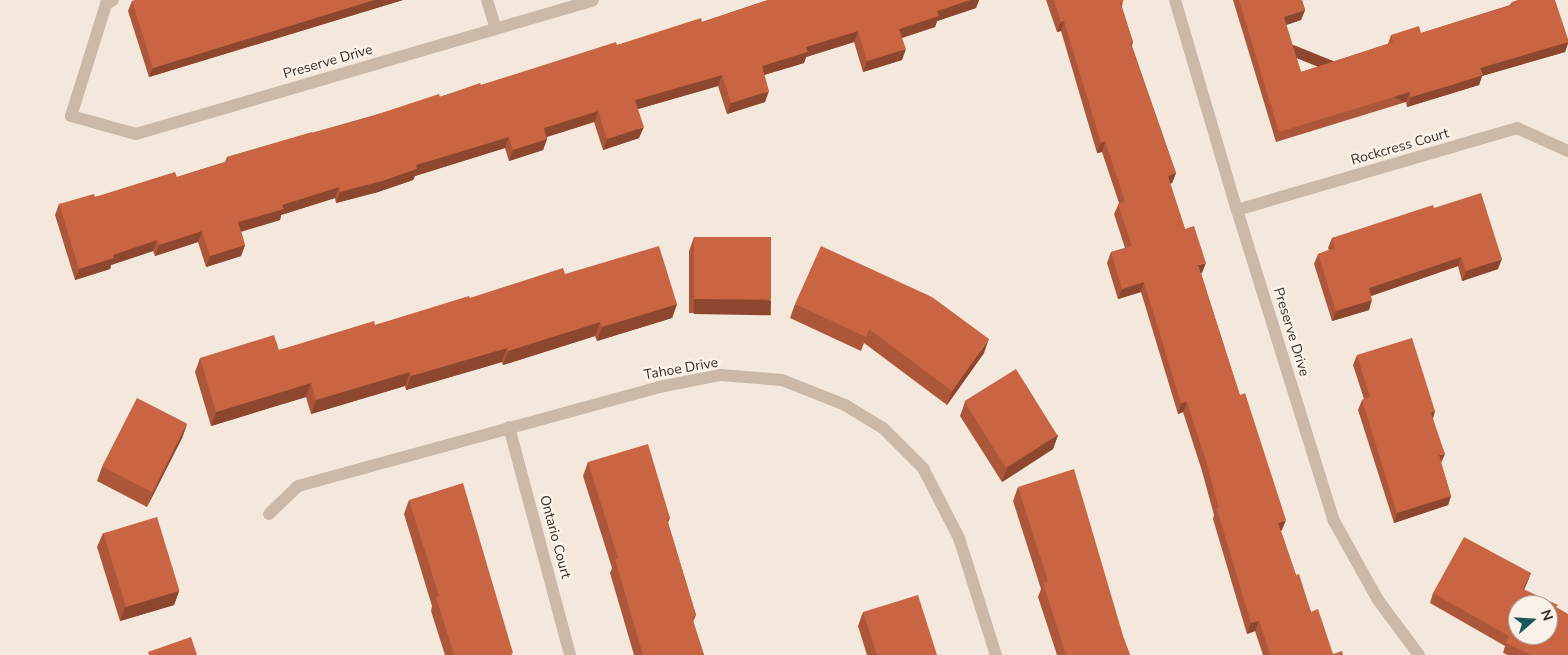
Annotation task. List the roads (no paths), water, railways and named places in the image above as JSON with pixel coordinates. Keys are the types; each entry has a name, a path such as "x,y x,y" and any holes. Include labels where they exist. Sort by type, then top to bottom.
{"street":[{"name":"Preserve Drive","path":"113,0 106,4 71,116 136,134 593,0"},
{"path":"488,0 496,29"},
{"name":"Preserve Drive","path":"1175,0 1237,210 1334,521 1378,600 1419,655"},
{"name":"Rockcress Court","path":"1237,210 1517,128 1568,152"},
{"name":"Tahoe Drive","path":"269,514 298,486 659,387 721,375 782,380 845,405 883,428 923,468 959,538 996,655"},
{"name":"Ontario Court","path":"509,427 570,655"}]}
